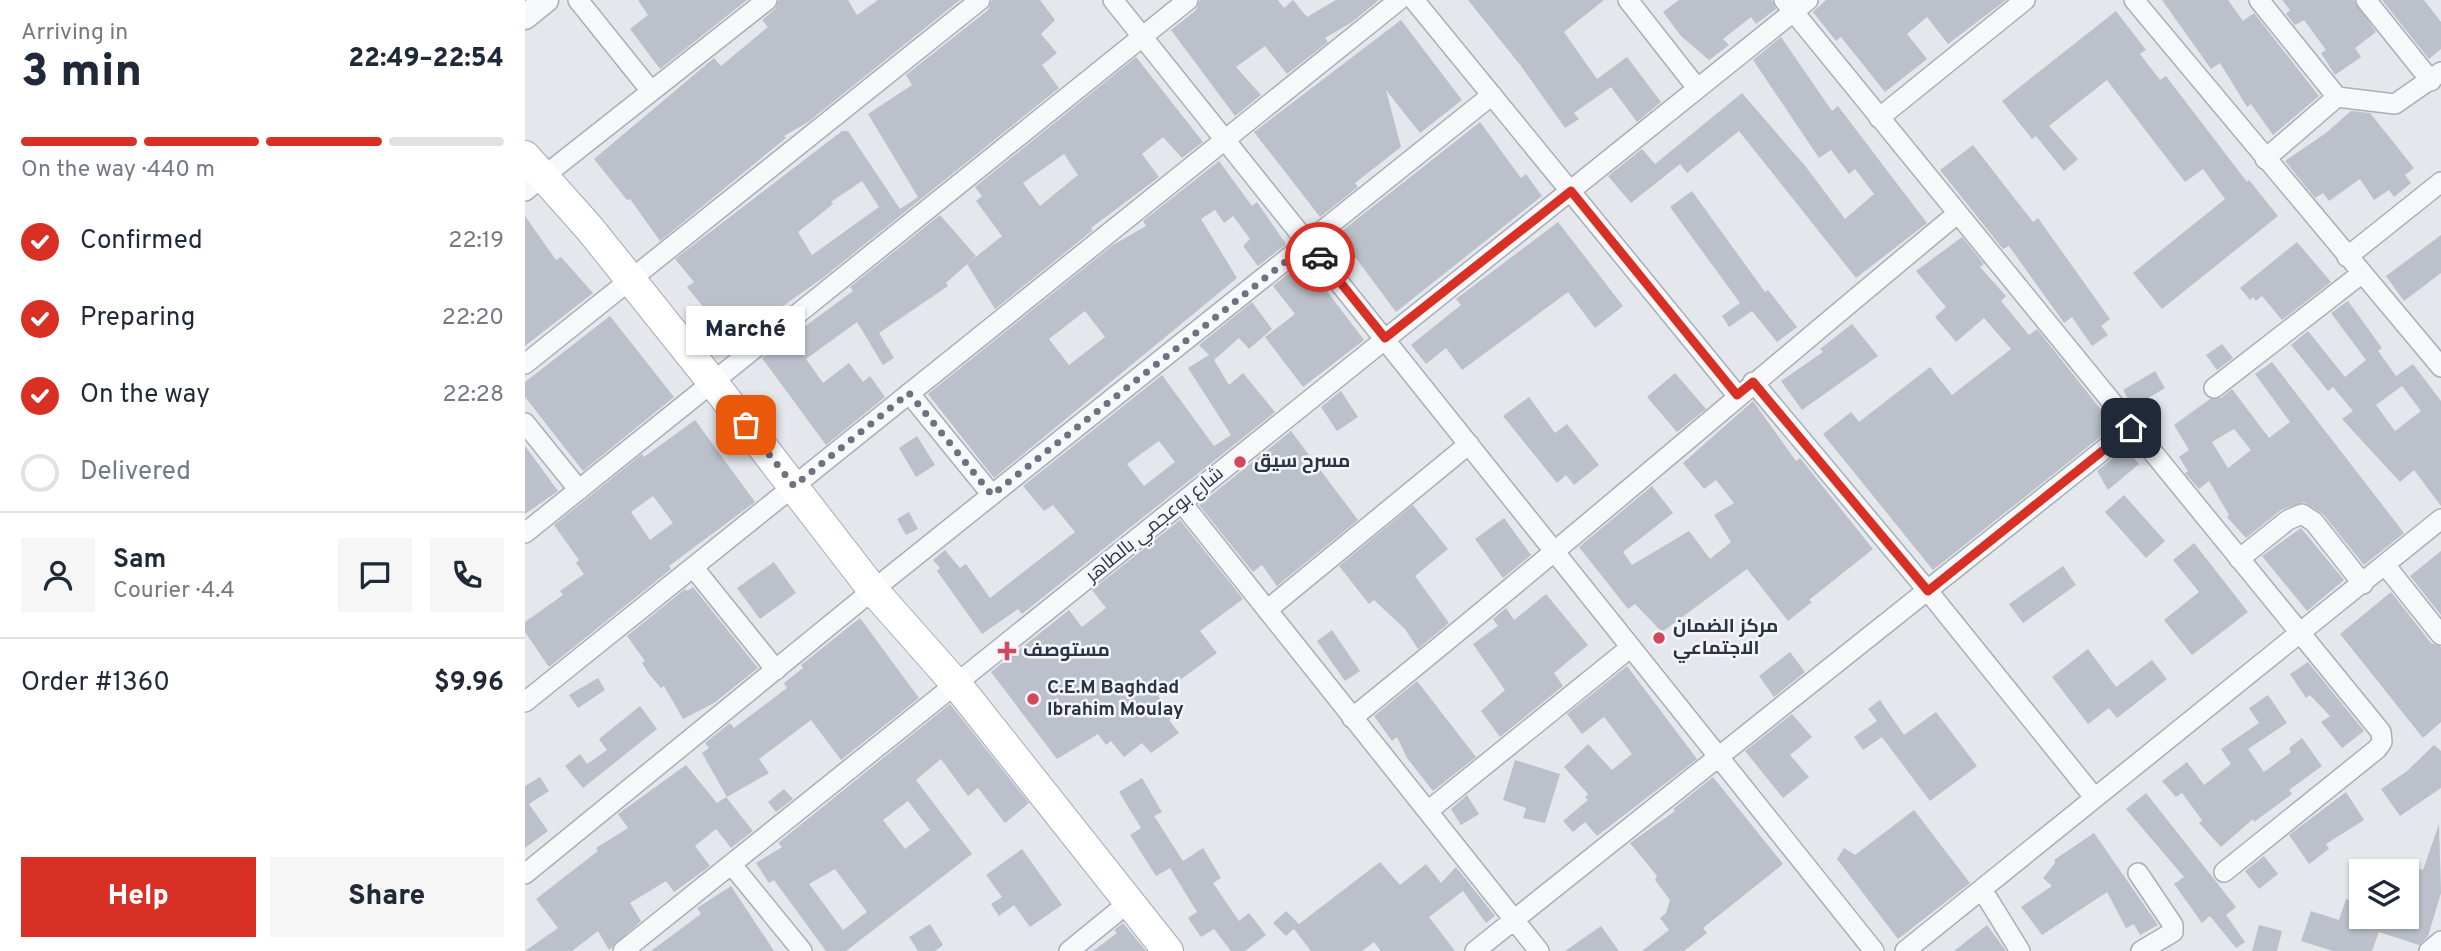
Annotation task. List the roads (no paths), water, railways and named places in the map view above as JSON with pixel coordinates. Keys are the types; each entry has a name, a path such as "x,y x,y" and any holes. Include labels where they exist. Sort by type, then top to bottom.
{"main road":[{"path":"531,175 590,229 873,590 957,685 1168,951"}],"street":[{"path":"525,17 546,0"},
{"path":"577,0 651,92"},
{"path":"531,175 651,92 767,0"},
{"path":"525,364 980,0"},
{"path":"1113,0 1874,951"},
{"path":"525,533 714,384 1188,0"},
{"path":"525,702 1399,0"},
{"path":"1414,0 1571,191 1928,591 2095,797"},
{"path":"1628,0 1697,88"},
{"path":"1879,118 2025,0"},
{"path":"2134,0 2441,367"},
{"path":"2259,0 2337,97 2395,104 2436,76 2367,0"},
{"path":"1795,4 1879,118 2381,732 2382,741 2224,872"},
{"name":"شارع بوعجمي بالطاهر","path":"623,951 1571,191 1795,4"},
{"path":"525,874 873,590 1492,95"},
{"path":"2265,159 2337,97"},
{"path":"2347,257 2441,181"},
{"path":"1352,718 1555,552 1745,389 1957,214"},
{"path":"2214,388 2361,274"},
{"path":"909,393 992,495"},
{"path":"525,423 579,490"},
{"path":"1475,951 2131,428"},
{"path":"1268,610 1469,444"},
{"path":"1182,503 1539,951"},
{"path":"2239,559 2288,520 2302,514 2314,522 2363,584"},
{"path":"1905,951 1983,891 2095,797 2386,566 2441,519"},
{"path":"2386,566 2441,635"},
{"path":"693,567 776,670"},
{"path":"1428,811 1631,647"},
{"path":"732,865 802,951"},
{"path":"2138,873 2173,925 2173,932 2167,937 2141,951"},
{"path":"1983,891 2020,951"},
{"path":"1069,951 1128,903"},
{"path":"2429,951 2441,941"}],"place":[{"name":"Marché","path":"746,425"},
{"name":"مسرح سيق","path":"1240,462"},
{"name":"مركز الضمان الاجتماعي","path":"1659,638"},
{"name":"مستوصف","path":"1007,651"},
{"name":"C.E.M Baghdad Ibrahim Moulay","path":"1033,699"}]}
